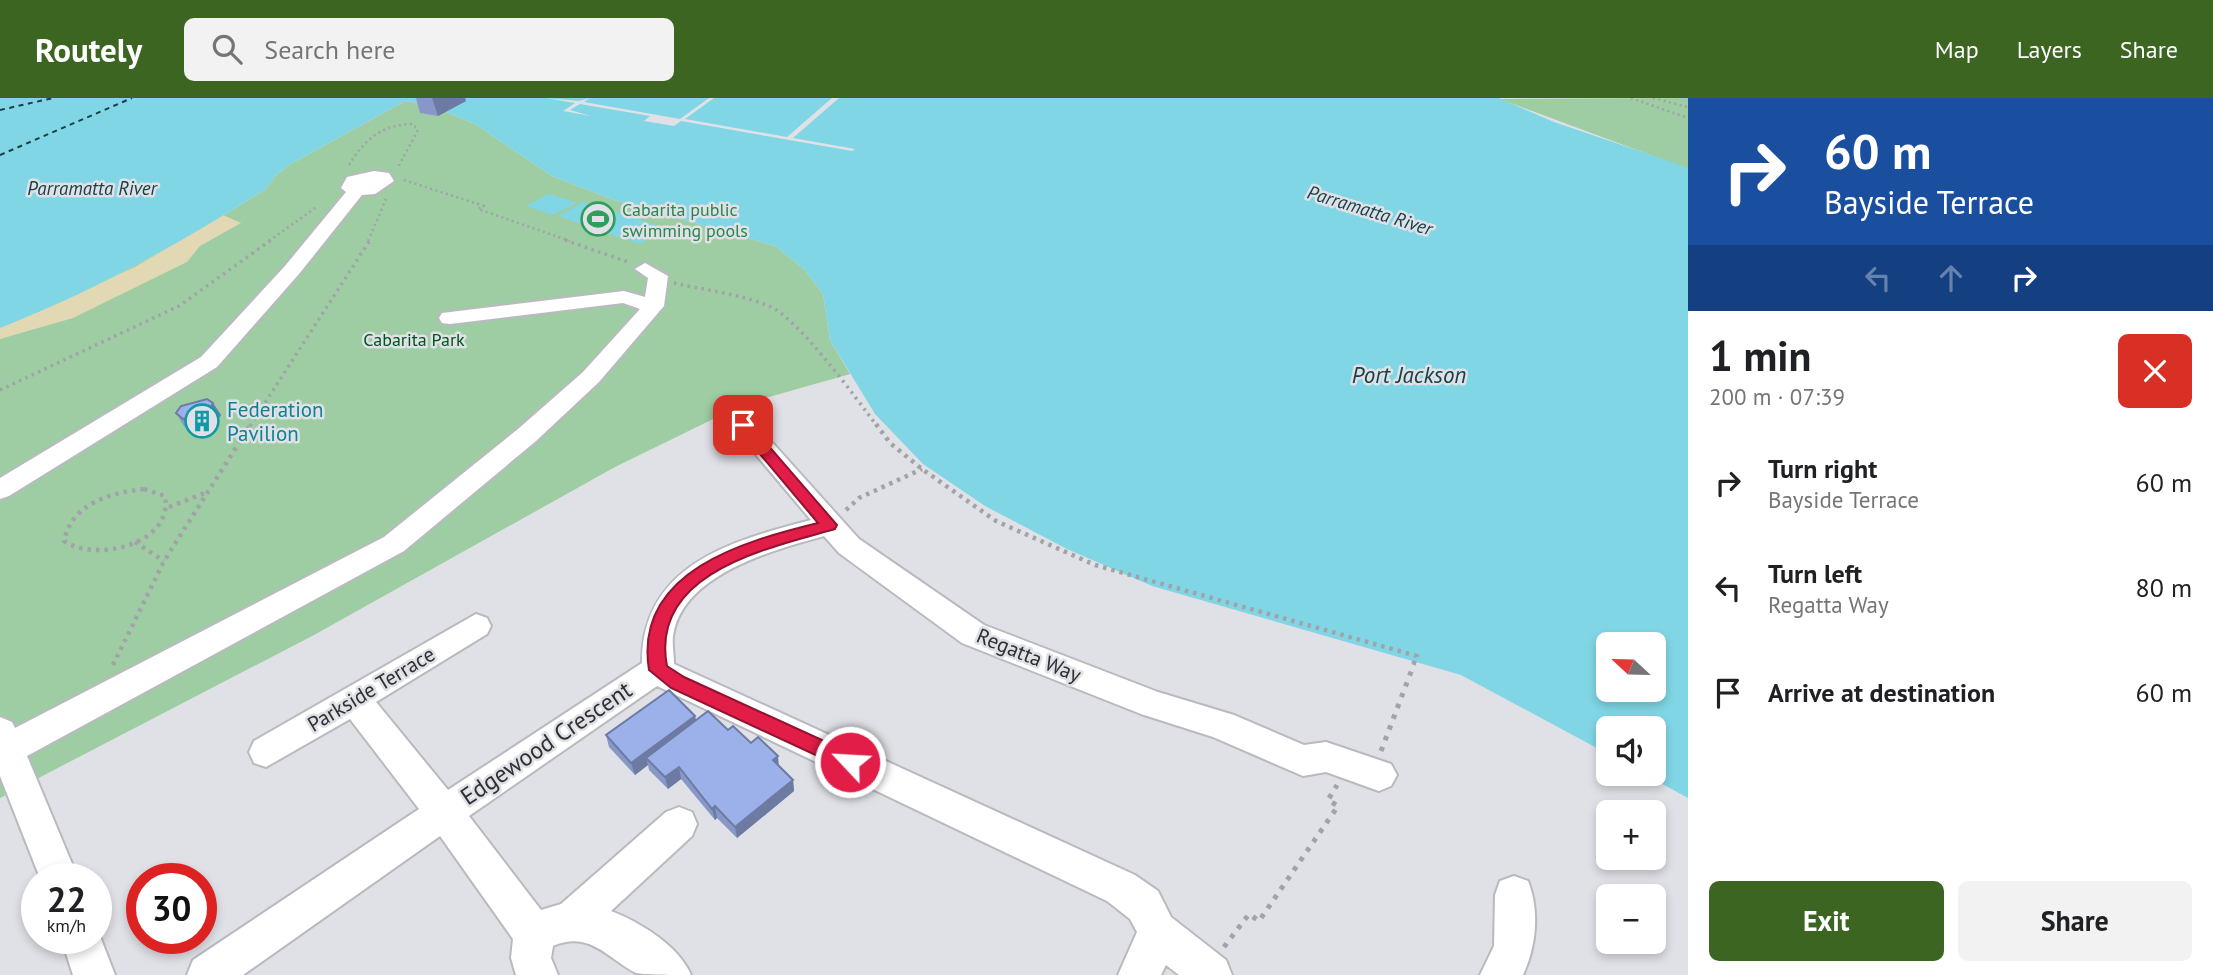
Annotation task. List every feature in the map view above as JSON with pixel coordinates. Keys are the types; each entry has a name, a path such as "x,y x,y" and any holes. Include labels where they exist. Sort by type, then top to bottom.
{"street":[{"path":"0,490 209,362 292,270 352,180"},
{"path":"53,863 4,740 94,703 394,544 527,435 591,377 654,306 651,272"},
{"path":"450,318 624,297 654,306"},
{"name":"Regatta Way","path":"743,425 849,546 973,634 1153,704 1222,725 1303,761 1326,758 1342,775 1380,775"},
{"path":"830,525 758,544 728,557 679,592 666,610 658,629 656,654 659,670 677,682 1121,888 1144,905 1157,931 1214,963"},
{"name":"Parkside Terrace","path":"266,752 476,626"},
{"name":"Edgewood Crescent","path":"208,975 636,681 659,670"},
{"path":"354,699 444,812 534,934 531,958 537,975"},
{"path":"573,919 678,824"},
{"path":"1501,975 1514,949 1514,895"},
{"path":"534,934 553,923 573,919 613,929 670,975"},
{"path":"1139,975 1153,948 1157,931"},
{"path":"87,954 94,975"}],"path":[{"path":"1631,98 1688,118"},
{"path":"1653,98 1688,107"},
{"path":"352,180 361,142 388,128 413,124 418,130 393,176 484,206 478,209 651,272 669,282 770,306 790,323 837,374 890,443 996,521 1095,565 1417,656 1381,751 1342,775 1328,800 1338,806 1259,921 1249,914 1214,963"},
{"path":"94,703 164,561 375,231 387,198"},
{"path":"0,390 179,306 324,202"},
{"path":"830,525 859,498 922,469"},
{"path":"169,507 165,496 156,491 129,490 83,509 65,531 64,541 70,548 82,553 107,551 135,542 162,522 169,507 205,493"},
{"path":"135,542 164,561"}],"green space":[{"path":"1688,98 1688,169 1500,99"},
{"name":"Cabarita Park","path":"405,101 429,105 475,124 552,176 614,200 775,246 804,269 823,294 830,340 850,374 744,404 615,467 314,635 0,798 0,328 103,282 169,247 266,189 275,176 289,165"}],"sand":[{"path":"223,215 241,223 200,246 187,262 73,318 0,339 0,328 135,267"}],"water":[{"name":"Port Jackson","path":"0,98 1499,98 1554,122 1688,169 1688,798 1666,786 1666,716 1596,716 1596,748 1461,675 1152,586 1067,549 985,506 923,464 875,414 830,340 823,294 804,269 775,246 614,200 552,176 475,124 429,105 405,101 289,165 275,176 266,189 169,247 35,314 0,328"},
{"path":"549,194 577,203 553,215 526,206"},
{"path":"584,202 665,228 640,244 558,216"}],"pier":[{"path":"546,98 579,101 590,98 584,102 680,119 709,98 714,98 685,119 787,137 832,98 839,98 793,138 855,149 852,151 681,121 674,126 644,121 650,116 580,104 570,110 591,116 563,111 575,103"}],"building":[{"path":"207,399 213,403 209,411 183,419 176,413 181,406"},
{"path":"669,690 695,716 631,763 606,735"},
{"path":"708,711 728,730 733,726 751,743 758,737 778,756 773,760 793,780 735,827 715,806 712,809 679,767 665,777 646,758"}],"ferry route":[{"path":"0,110 53,98"},
{"path":"0,155 132,98"}],"place":[{"name":"Cabarita public swimming pools","path":"598,219"},
{"name":"Federation Pavilion","path":"202,421"}],"route":[{"path":"743,425 830,525 758,544 728,557 679,592 666,610 658,629 656,654 659,670 677,682 850,762"}],"water label":[{"name":"Parramatta River","path":"92,188"},
{"name":"Parramatta River","path":"1370,210"}]}
